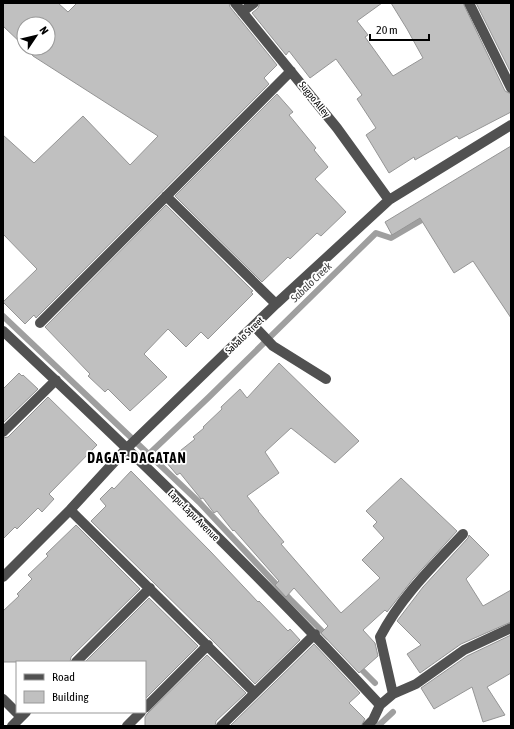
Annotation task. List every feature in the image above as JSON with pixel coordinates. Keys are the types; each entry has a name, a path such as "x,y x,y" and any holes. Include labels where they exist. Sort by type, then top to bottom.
{"street":[{"name":"Sugpo Alley","path":"235,3 338,128 389,200"},
{"path":"242,12 254,3"},
{"path":"469,3 511,88"},
{"path":"40,323 291,70"},
{"name":"Sabalo Street","path":"3,577 70,510 127,448 276,304 389,200 511,125"},
{"path":"166,196 276,304"},
{"path":"254,326 273,346 326,379"},
{"name":"Lapu-Lapu Avenue","path":"3,331 127,448 315,634 380,705"},
{"path":"3,432 56,380"},
{"path":"70,510 254,692"},
{"path":"393,694 380,637 391,617 417,582 463,534"},
{"path":"77,661 150,588"},
{"path":"367,726 374,720 380,705 393,694 416,684 464,650 511,628"},
{"path":"221,726 254,692 315,634"},
{"path":"146,707 208,645"},
{"path":"3,699 16,709"},
{"path":"127,726 140,713"},
{"path":"12,726 23,715"}],"building":[{"path":"3,3 58,3 68,12 77,3 229,3 230,7 277,65 264,78 269,84 36,318 34,315 25,324 3,302 37,269 3,234 3,135 34,163 83,116 130,165 158,136 33,56 56,56 56,16 16,16 16,38 3,26"},
{"path":"260,3 382,3 357,21 368,35 365,37 393,76 423,58 391,3 463,3 505,91 511,94 511,112 459,139 457,136 415,160 414,157 389,173 366,135 376,128 357,99 362,95 336,59 310,78 289,51 286,55 252,13 258,8"},
{"path":"476,3 511,3 511,73"},
{"path":"277,94 293,112 289,115 316,148 314,150 328,167 315,179 346,212 321,236 317,233 290,259 288,257 262,282 175,196"},
{"path":"511,146 511,318 473,261 454,273 420,218 392,235 385,222"},
{"path":"166,205 253,291 251,292 253,294 208,339 201,332 186,347 168,329 144,354 167,377 130,411 108,389 105,392 88,376 90,374 45,327"},
{"path":"279,363 359,441 335,463 291,428 265,452 279,473 247,496 284,542 281,544 341,613 380,578 362,560 384,538 373,526 377,522 366,511 401,478 457,531 413,579 387,612 385,610 363,630 375,643 378,656 359,673 321,633 328,626 294,588 286,597 275,585 279,581 234,530 233,531 217,511 214,513 203,498 201,499 180,473 177,475 166,462 195,439 193,437 204,428 203,427 222,409 221,407 240,389 247,398"},
{"path":"19,373 38,389 3,423 3,389"},
{"path":"48,397 97,445 49,494 54,499 42,512 38,508 17,529 15,527 3,539 3,438 8,437"},
{"path":"131,471 258,602 259,601 288,631 290,629 300,640 255,684 91,521 106,506 100,499 112,487 114,489"},
{"path":"76,525 140,589 71,657 70,661 3,662 3,611 19,596 17,594 32,579 28,575 48,556 46,554"},
{"path":"469,535 489,555 466,579 483,606 511,590 511,622 461,644 420,673 407,654 421,645 397,621 423,587 468,538"},
{"path":"149,598 198,646 146,698 146,661 86,661"},
{"path":"511,635 511,673 487,687 505,715 483,722 472,687 434,709 421,688 467,656"},
{"path":"314,644 360,693 349,703 365,719 361,726 230,726"},
{"path":"207,655 246,693 216,721 215,726 145,726 145,717 147,714"}],"waterway":[{"name":"Sabalo Creek","path":"149,454 376,233 391,238 427,217"},
{"path":"3,316 199,502 290,599 328,637"},
{"path":"356,664 375,683"},
{"path":"378,726 393,712"}],"district":[{"name":"DAGAT-DAGATAN","path":"137,458"}]}
